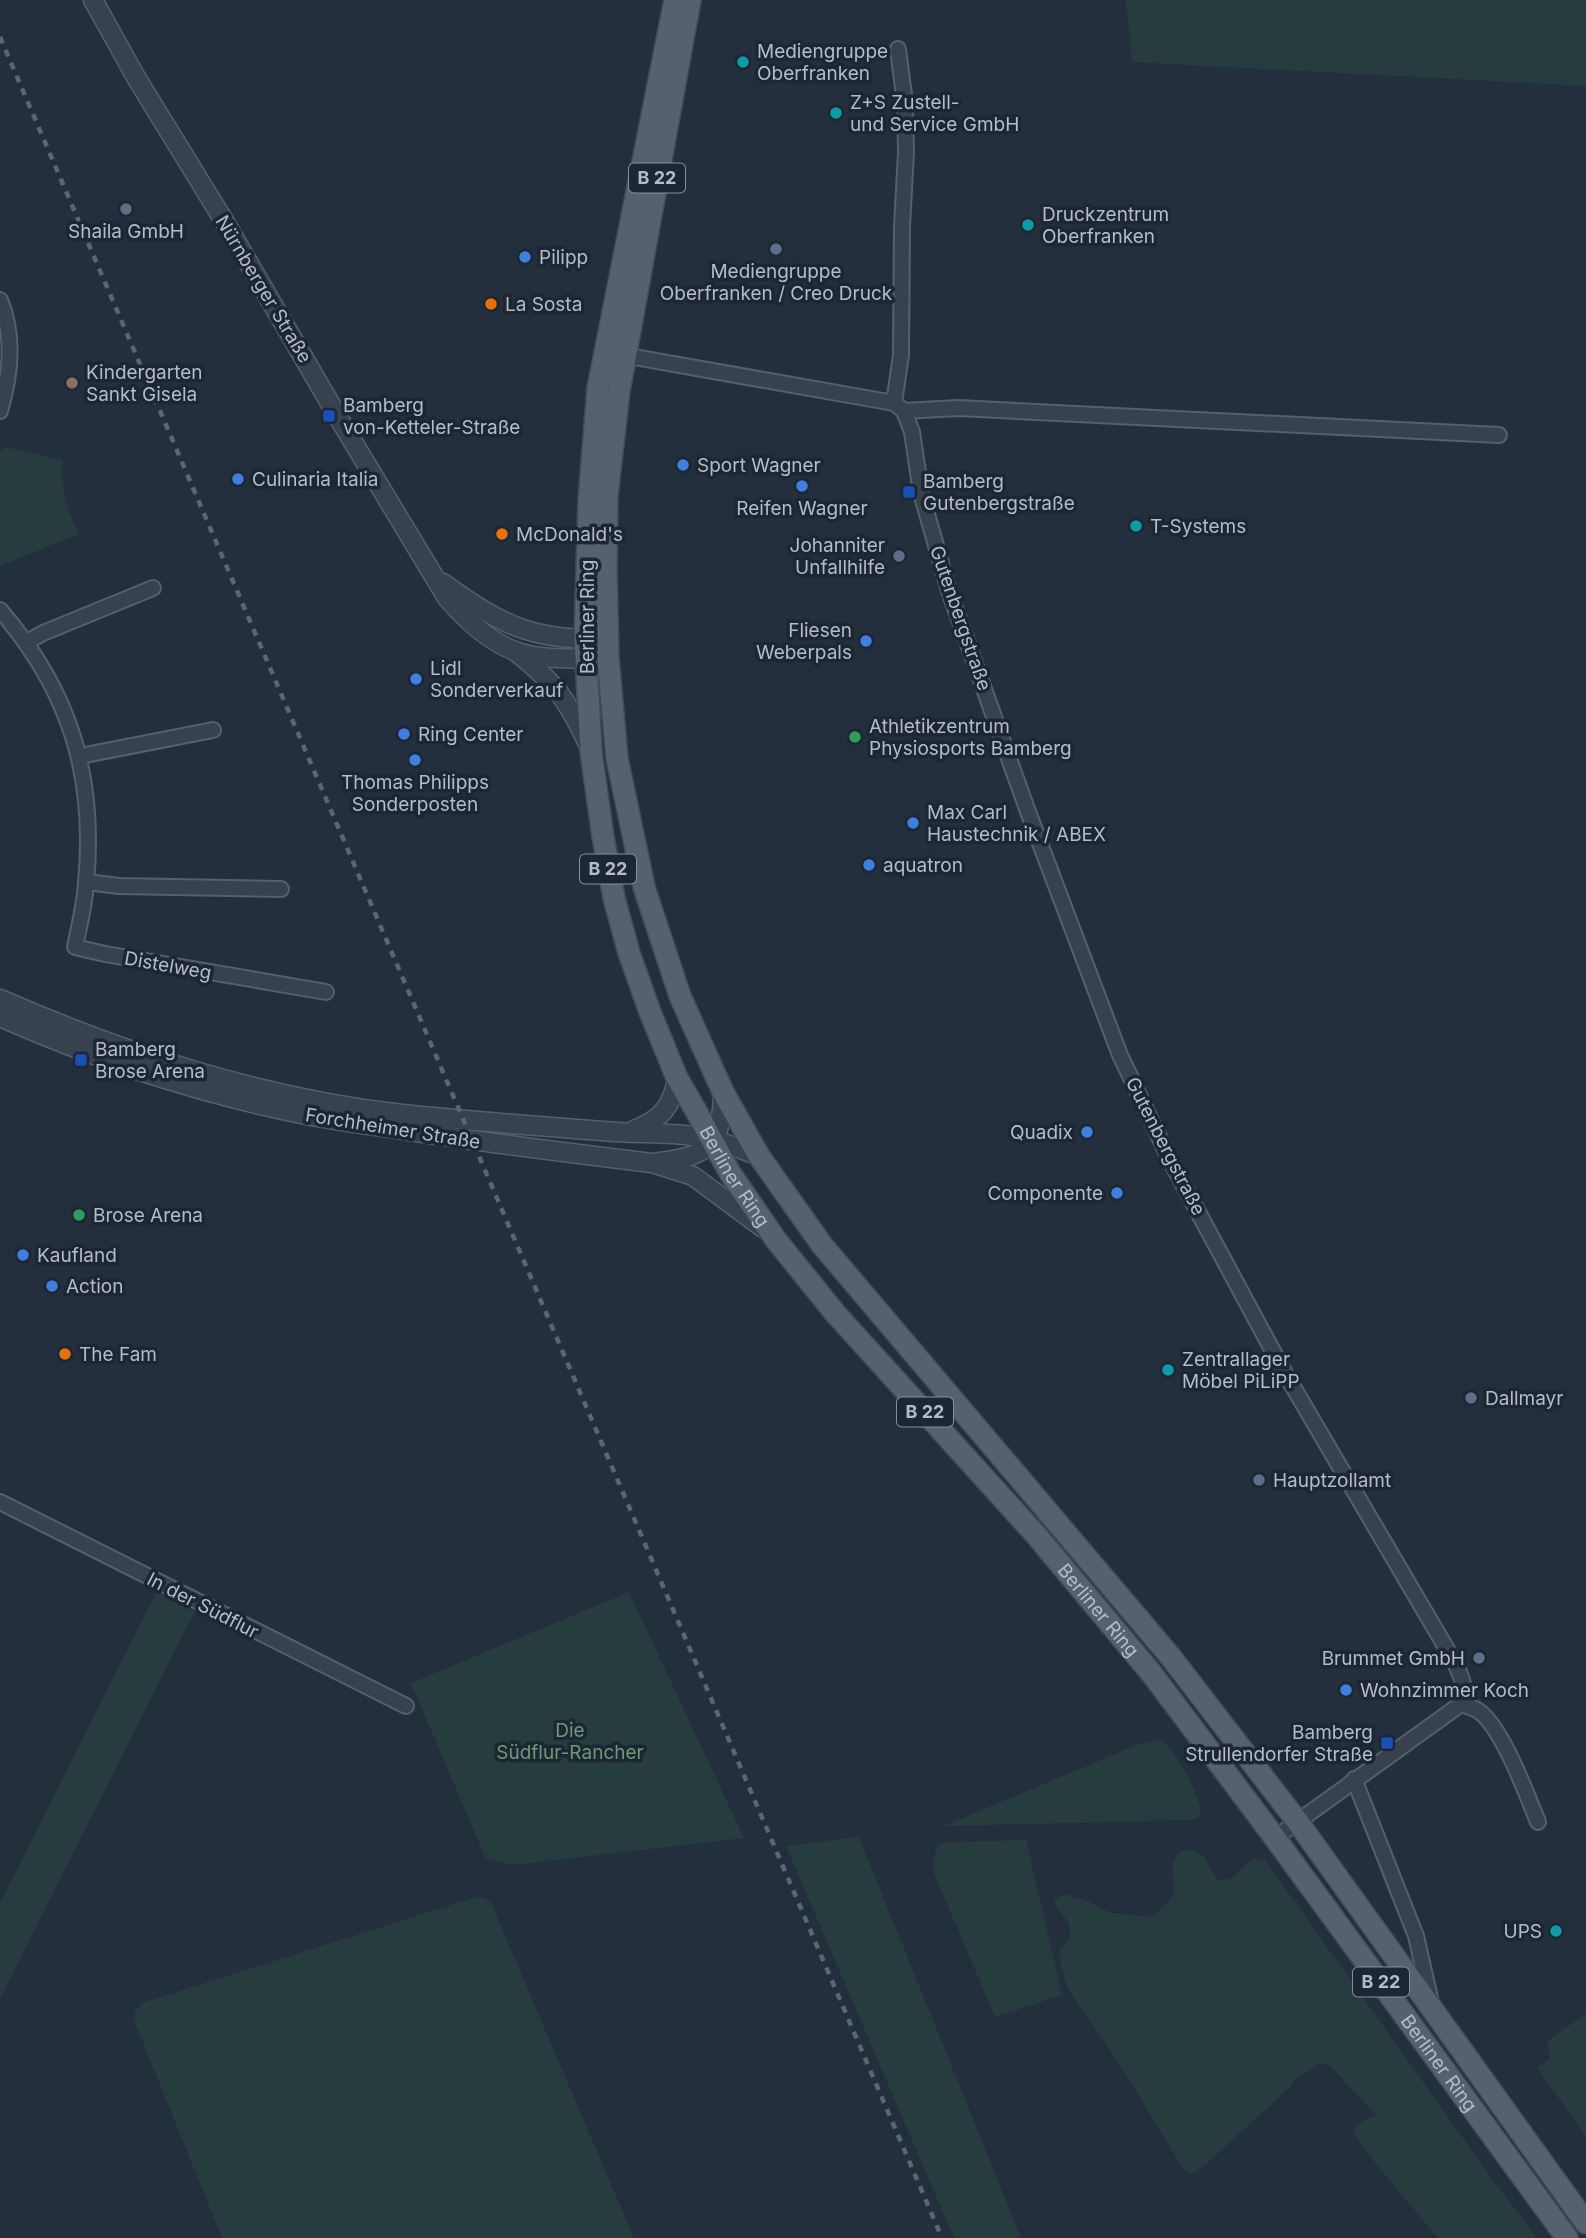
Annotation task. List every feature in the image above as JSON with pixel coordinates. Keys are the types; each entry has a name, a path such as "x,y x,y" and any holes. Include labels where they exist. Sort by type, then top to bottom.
{"main road":[{"name":"Berliner Ring","path":"675,0 614,353 614,427 607,496 606,572 608,649 617,758 644,887 680,996 723,1092 759,1156 822,1245 1161,1645 1297,1821 1586,2223"},
{"name":"Berliner Ring","path":"690,0 614,353 593,428 585,649 591,752 614,898 633,963 677,1078 730,1173 776,1240 835,1313 1036,1535 1152,1674 1567,2238"}],"street":[{"name":"Nürnberger Straße","path":"93,0 137,79 447,598 485,634 516,652 562,658 585,649"},
{"name":"Gutenbergstraße","path":"898,48 907,141 902,227 899,407 912,432 922,493 949,591 1023,799 1120,1055 1169,1158 1282,1368 1455,1663 1465,1693 1461,1704"},
{"path":"0,300 9,330 10,355 0,411"},
{"path":"614,353 899,407 1499,435"},
{"name":"Nürnberger Straße","path":"436,577 505,623 585,649"},
{"path":"27,642 153,588"},
{"name":"Distelweg","path":"0,610 27,642 62,707 80,757 88,818 87,882 75,947 326,992"},
{"path":"585,649 608,649"},
{"path":"516,652 554,683 573,712 591,752"},
{"path":"80,757 214,730"},
{"path":"87,882 119,886 281,889"},
{"name":"Forchheimer Straße","path":"0,999 116,1046 281,1094 401,1114 626,1133 691,1135 759,1156"},
{"name":"Forchheimer Straße","path":"0,1017 122,1064 280,1110 486,1143 652,1163 693,1177 752,1219 776,1240"},
{"path":"626,1133 662,1116 673,1097 677,1078"},
{"path":"652,1163 695,1156 702,1152 712,1140 721,1119 723,1092"},
{"name":"In der Südflur","path":"0,1502 406,1706"},
{"path":"1275,1838 1461,1704 1478,1710 1496,1732 1515,1765 1538,1822"},
{"path":"1354,1779 1416,1936 1434,2014"}],"green space":[{"path":"1126,0 1586,0 1586,86 1132,62"},
{"path":"5,447 63,460 65,498 79,534 0,566 0,453"},
{"path":"157,1591 195,1611 0,1998 0,1903"},
{"name":"Die Südflur-Rancher","path":"629,1592 744,1838 512,1865 486,1859 411,1683"},
{"path":"1159,1739 1179,1761 1190,1781 1201,1810 1197,1818 944,1826 1134,1746"},
{"path":"859,1837 1021,2238 954,2238 786,1846"},
{"path":"1026,1840 1062,1995 995,2017 934,1873 934,1856 938,1845 953,1842"},
{"path":"1192,1849 1203,1856 1220,1881 1232,1878 1253,1858 1265,1860 1537,2238 1438,2238 1353,2132 1358,2124 1376,2115 1330,2066 1320,2063 1294,2080 1291,2086 1205,2165 1191,2174 1186,2173 1071,1992 1059,1952 1068,1939 1070,1926 1054,1901 1065,1894 1090,1902 1111,1913 1152,1917 1175,1892 1172,1870 1174,1861 1181,1851"},
{"path":"484,1897 491,1903 634,2238 222,2238 134,2020 135,2012 142,2003 473,1898"},
{"path":"1586,2014 1586,2136 1537,2068 1550,2058 1547,2041"}],"railway":[{"path":"0,37 942,2238"}],"place":[{"name":"Mediengruppe Oberfranken","path":"743,62"},
{"name":"Z+S Zustell- und Service GmbH","path":"836,113"},
{"name":"Shaila GmbH","path":"126,209"},
{"name":"Druckzentrum Oberfranken","path":"1028,225"},
{"name":"Mediengruppe Oberfranken / Creo Druck","path":"776,249"},
{"name":"Pilipp","path":"525,257"},
{"name":"La Sosta","path":"491,304"},
{"name":"Kindergarten Sankt Gisela","path":"72,383"},
{"name":"Bamberg von-Ketteler-Straße","path":"329,416"},
{"name":"Sport Wagner","path":"683,465"},
{"name":"Culinaria Italia","path":"238,479"},
{"name":"Reifen Wagner","path":"802,486"},
{"name":"Bamberg Gutenbergstraße","path":"909,492"},
{"name":"T-Systems","path":"1136,526"},
{"name":"McDonald's","path":"502,534"},
{"name":"Johanniter Unfallhilfe","path":"899,556"},
{"name":"Fliesen Weberpals","path":"866,641"},
{"name":"Lidl Sonderverkauf","path":"416,679"},
{"name":"Ring Center","path":"404,734"},
{"name":"Athletikzentrum Physiosports Bamberg","path":"855,737"},
{"name":"Thomas Philipps Sonderposten","path":"415,760"},
{"name":"Max Carl Haustechnik / ABEX","path":"913,823"},
{"name":"aquatron","path":"869,865"},
{"name":"Bamberg Brose Arena","path":"81,1060"},
{"name":"Quadix","path":"1087,1132"},
{"name":"Componente","path":"1117,1193"},
{"name":"Brose Arena","path":"79,1215"},
{"name":"Kaufland","path":"23,1255"},
{"name":"Action","path":"52,1286"},
{"name":"The Fam","path":"65,1354"},
{"name":"Zentrallager Möbel PiLiPP","path":"1168,1370"},
{"name":"Dallmayr","path":"1471,1398"},
{"name":"Hauptzollamt","path":"1259,1480"},
{"name":"Brummet GmbH","path":"1479,1658"},
{"name":"Wohnzimmer Koch","path":"1346,1690"},
{"name":"Bamberg Strullendorfer Straße","path":"1387,1743"},
{"name":"UPS","path":"1556,1931"}]}
